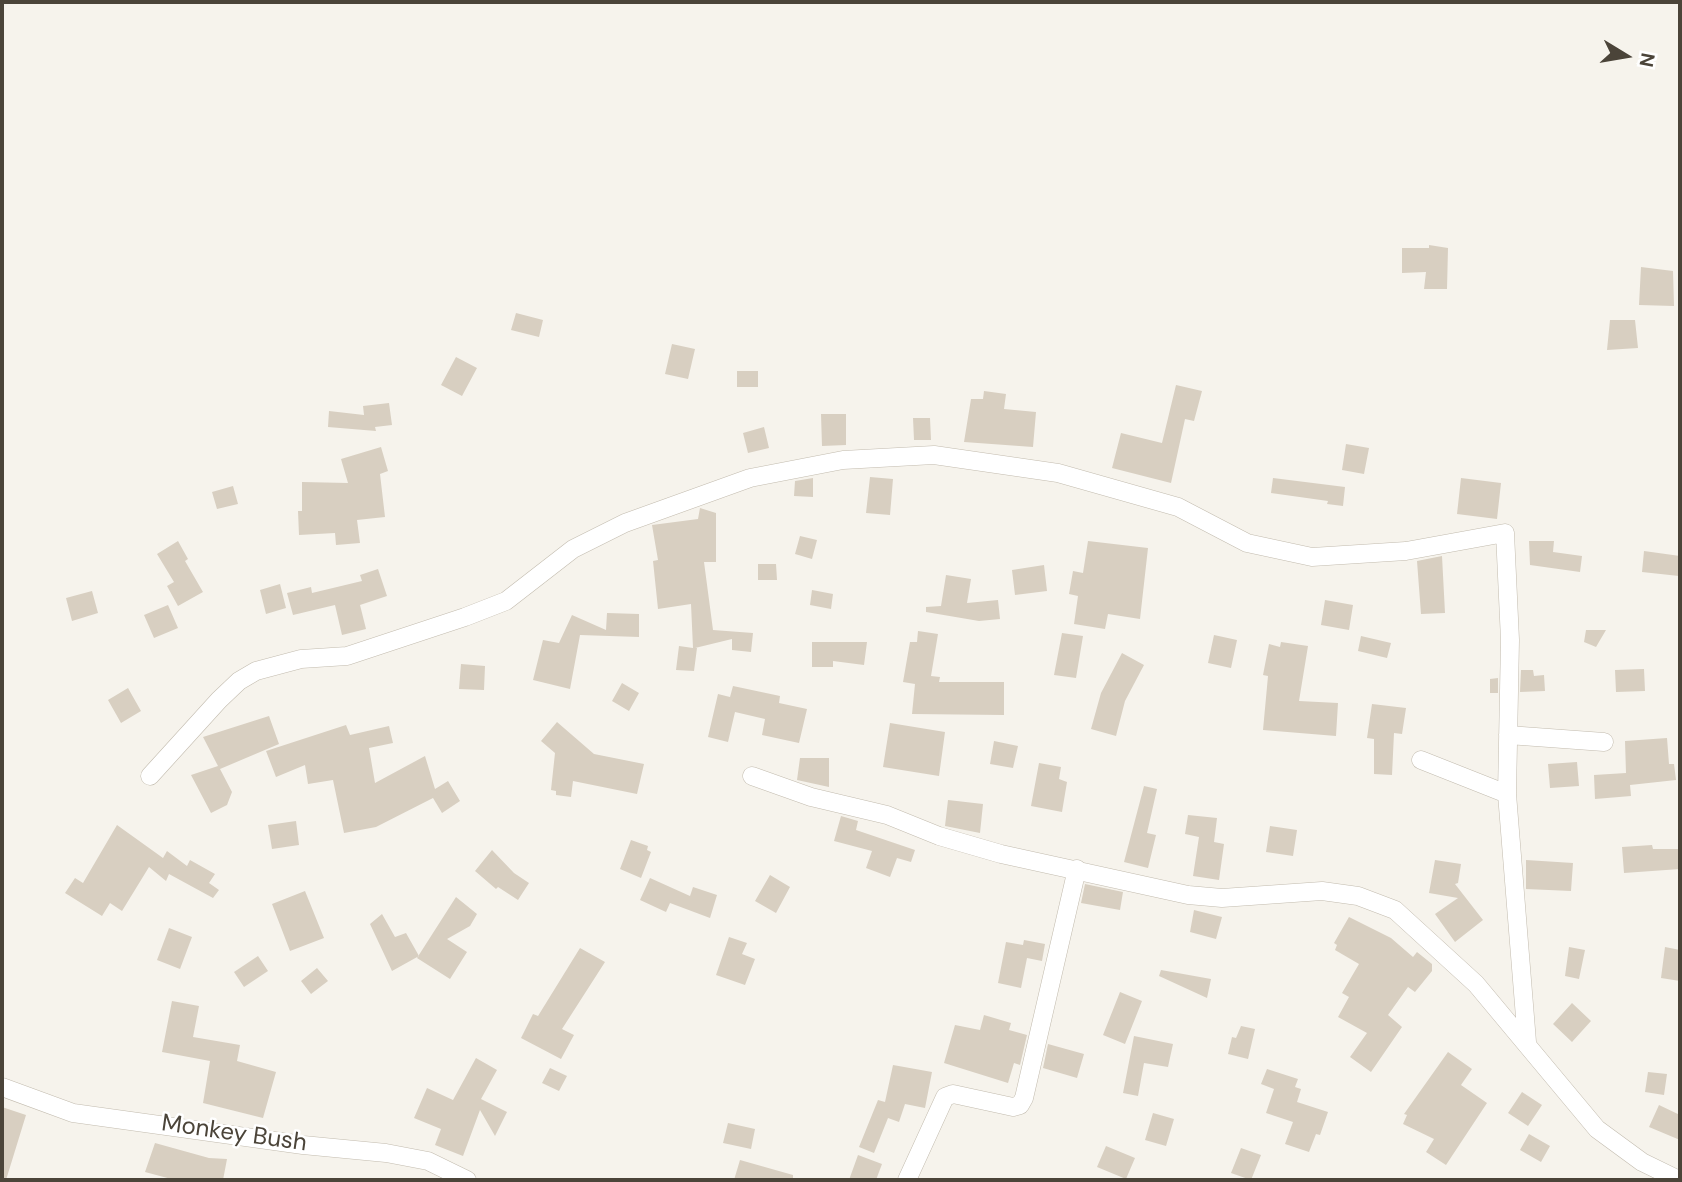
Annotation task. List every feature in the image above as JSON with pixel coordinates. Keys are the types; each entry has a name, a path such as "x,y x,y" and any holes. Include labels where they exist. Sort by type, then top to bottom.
{"street":[{"path":"150,776 219,700 239,681 256,671 301,659 347,656 465,617 506,601 573,549 637,518 737,482 843,460 934,455 1058,473 1178,507 1247,543 1312,557 1406,551 1505,533 1510,640 1507,794 1527,1042"},
{"path":"1508,735 1604,742"},
{"path":"1421,760 1507,794"},
{"path":"752,776 811,797 887,815 952,840 1188,895 1222,898 1322,891 1358,896 1395,910 1476,984 1597,1129 1642,1162 1679,1180"},
{"path":"907,1180 948,1095 1013,1107 1020,1105 1024,1098 1077,869"},
{"name":"Monkey Bush","path":"2,1087 73,1113 386,1153 428,1161 467,1180"}],"building":[{"path":"1429,245 1448,248 1447,289 1424,289 1426,272 1402,273 1402,248 1429,248"},
{"path":"1641,267 1673,271 1674,306 1639,305"},
{"path":"516,313 543,320 539,337 511,330"},
{"path":"1610,320 1635,320 1638,348 1607,350"},
{"path":"672,344 695,349 688,379 665,374"},
{"path":"456,357 477,368 462,396 441,385"},
{"path":"737,371 758,371 758,387 737,387"},
{"path":"1176,385 1202,391 1194,421 1185,419 1171,483 1112,468 1121,433 1162,443"},
{"path":"984,391 1006,394 1004,409 1036,412 1033,447 964,442 971,399 983,399"},
{"path":"389,403 392,425 375,427 376,431 328,427 329,411 364,415 363,406"},
{"path":"821,414 846,414 846,445 822,446"},
{"path":"913,418 930,418 931,440 914,440"},
{"path":"764,427 769,448 748,453 743,433"},
{"path":"1346,444 1369,448 1364,474 1342,470"},
{"path":"381,447 388,471 380,474 385,517 357,520 360,543 336,545 335,533 299,535 298,511 302,511 302,482 348,483 341,459"},
{"path":"870,477 893,479 890,515 866,513"},
{"path":"813,478 813,497 794,496 795,481"},
{"path":"1273,478 1345,487 1343,506 1327,504 1328,501 1271,493"},
{"path":"1461,478 1501,483 1497,519 1457,514"},
{"path":"233,486 238,504 217,509 212,492"},
{"path":"700,508 716,513 716,562 704,562 713,630 753,633 751,652 732,650 732,639 695,648 694,671 676,670 679,646 693,648 691,604 658,609 653,561 658,560 652,525 698,519"},
{"path":"800,536 817,540 812,559 795,554"},
{"path":"178,541 188,559 185,561 203,592 178,606 167,586 174,582 157,554"},
{"path":"1088,541 1148,548 1140,619 1108,614 1105,629 1074,624 1078,596 1069,594 1073,571 1083,573"},
{"path":"1529,541 1554,541 1553,552 1582,556 1580,572 1530,565"},
{"path":"1644,551 1680,556 1679,576 1642,572"},
{"path":"1442,556 1445,613 1421,614 1417,561"},
{"path":"758,564 776,564 777,580 758,580"},
{"path":"1044,565 1047,591 1015,595 1012,570"},
{"path":"378,569 387,596 360,605 366,629 342,635 335,605 293,615 287,593 311,587 312,593 362,581 360,575"},
{"path":"946,575 971,579 967,603 998,600 1000,619 979,621 926,612 926,607 941,606"},
{"path":"280,584 286,608 266,614 260,590"},
{"path":"812,590 833,594 831,609 810,605"},
{"path":"92,591 98,613 72,621 66,598"},
{"path":"1325,600 1353,605 1349,630 1321,625"},
{"path":"168,605 178,628 154,638 144,615"},
{"path":"607,613 639,614 639,637 580,635 570,689 533,680 543,640 559,643 572,615 606,630"},
{"path":"1586,630 1606,630 1596,647 1584,642"},
{"path":"918,631 938,634 931,676 940,677 939,682 1004,682 1004,715 912,714 915,684 903,682 910,642 917,642"},
{"path":"1062,633 1083,636 1076,678 1054,675"},
{"path":"1214,635 1237,640 1231,668 1208,663"},
{"path":"1361,636 1391,643 1387,658 1358,651"},
{"path":"812,642 867,642 864,665 833,661 833,667 812,667"},
{"path":"1281,642 1308,646 1299,701 1338,703 1336,736 1263,730 1268,676 1263,675 1269,644 1280,647"},
{"path":"1122,653 1144,665 1125,701 1116,736 1091,729 1101,693"},
{"path":"461,664 485,666 484,690 459,689"},
{"path":"1644,669 1645,691 1616,692 1615,670"},
{"path":"1521,670 1533,670 1534,676 1544,675 1545,691 1520,692"},
{"path":"1498,678 1498,693 1490,693 1490,679"},
{"path":"622,683 639,693 629,711 612,701"},
{"path":"733,686 780,696 779,703 807,709 799,743 762,735 765,719 735,712 728,742 708,737 718,694 730,697"},
{"path":"128,688 141,711 121,723 108,700"},
{"path":"1372,704 1406,708 1402,734 1394,733 1392,775 1374,774 1374,739 1367,738"},
{"path":"269,716 279,744 220,769 232,792 227,805 211,813 191,775 218,766 203,737"},
{"path":"557,722 594,754 644,764 637,794 573,781 571,797 556,795 556,791 551,790 555,753 541,741"},
{"path":"890,723 945,732 939,776 883,767"},
{"path":"346,725 350,735 389,726 393,743 369,748 375,783 425,756 435,789 448,781 460,801 442,813 433,798 376,827 344,833 333,780 308,784 305,765 276,777 266,751"},
{"path":"1667,738 1669,764 1674,764 1676,780 1630,785 1631,796 1595,799 1594,775 1626,773 1625,741"},
{"path":"994,741 1018,746 1013,768 990,764"},
{"path":"800,758 829,758 829,787 797,780"},
{"path":"1577,762 1579,786 1550,788 1548,764"},
{"path":"1039,763 1061,767 1059,779 1067,782 1062,812 1031,806"},
{"path":"1144,786 1157,789 1147,833 1156,835 1148,868 1124,862"},
{"path":"948,800 983,804 980,833 945,826"},
{"path":"1188,815 1217,818 1214,842 1224,844 1219,880 1193,876 1199,837 1185,834"},
{"path":"841,816 858,821 856,830 915,850 911,862 897,858 890,877 866,868 872,851 834,841"},
{"path":"296,821 299,845 272,849 268,825"},
{"path":"117,825 163,858 167,851 187,866 190,860 215,874 209,883 219,890 213,898 169,874 166,881 149,867 122,911 110,903 102,916 65,893 75,878 83,883"},
{"path":"1270,826 1297,830 1293,856 1266,852"},
{"path":"631,840 648,846 647,850 651,852 641,878 620,869"},
{"path":"1652,845 1653,849 1680,849 1680,869 1624,873 1622,847"},
{"path":"492,850 514,873 529,883 518,900 498,887 496,889 475,871"},
{"path":"1435,860 1461,864 1458,883 1455,884 1483,920 1455,942 1435,914 1458,898 1429,893"},
{"path":"1526,860 1573,863 1571,891 1526,889"},
{"path":"770,875 790,887 776,913 755,901"},
{"path":"650,878 690,896 693,887 717,895 710,918 670,903 666,912 640,900"},
{"path":"1085,884 1123,892 1120,910 1081,903"},
{"path":"305,891 324,938 290,951 272,904"},
{"path":"456,897 477,914 470,926 447,939 467,952 450,979 417,958"},
{"path":"1194,910 1222,917 1216,939 1190,932"},
{"path":"382,914 395,937 406,933 419,956 392,971 370,924"},
{"path":"1349,917 1391,938 1413,957 1417,952 1432,964 1432,971 1415,992 1408,987 1388,1015 1402,1027 1371,1072 1350,1057 1367,1033 1338,1017 1349,997 1342,993 1359,964 1335,950 1337,945 1334,943"},
{"path":"169,928 192,937 180,969 157,960"},
{"path":"729,937 747,943 742,954 755,959 745,985 716,975"},
{"path":"1024,940 1045,944 1042,961 1027,958 1021,988 998,983 1006,942 1023,945"},
{"path":"1569,947 1585,950 1579,979 1565,976"},
{"path":"1665,947 1680,950 1680,981 1661,978"},
{"path":"580,948 605,962 562,1029 574,1035 561,1059 521,1038 533,1014 538,1016"},
{"path":"258,956 268,971 244,987 234,972"},
{"path":"317,968 328,981 311,994 301,981"},
{"path":"1161,970 1211,979 1207,998 1159,976"},
{"path":"1120,992 1142,1001 1125,1044 1103,1035"},
{"path":"172,1001 199,1006 193,1037 240,1045 237,1061 276,1072 263,1118 203,1103 210,1061 162,1052"},
{"path":"1572,1003 1591,1021 1572,1042 1553,1024"},
{"path":"984,1015 1011,1023 1009,1030 1027,1035 1020,1065 1014,1063 1008,1083 944,1063 955,1025 980,1030"},
{"path":"1241,1026 1255,1029 1248,1059 1228,1054 1232,1037 1236,1038"},
{"path":"1134,1036 1173,1044 1168,1067 1144,1063 1138,1096 1123,1093"},
{"path":"1048,1044 1084,1054 1077,1078 1043,1068"},
{"path":"1448,1052 1472,1069 1461,1085 1487,1103 1446,1165 1426,1152 1434,1139 1403,1124 1407,1115 1404,1114"},
{"path":"476,1058 497,1070 481,1099 507,1112 495,1136 480,1110 463,1156 435,1145 441,1129 414,1118 427,1088 453,1100"},
{"path":"893,1065 932,1072 925,1108 905,1104 899,1122 888,1118 874,1153 859,1147 878,1100 885,1102"},
{"path":"550,1068 567,1076 559,1091 542,1083"},
{"path":"1267,1069 1298,1079 1295,1087 1301,1089 1297,1102 1328,1112 1320,1135 1316,1134 1309,1152 1285,1144 1293,1122 1266,1113 1274,1089 1261,1084"},
{"path":"1648,1072 1667,1074 1664,1095 1645,1092"},
{"path":"1522,1092 1542,1105 1528,1126 1508,1113"},
{"path":"1659,1105 1680,1115 1680,1140 1649,1127"},
{"path":"2,1107 26,1115 6,1180 2,1180"},
{"path":"1153,1113 1174,1119 1166,1146 1145,1140"},
{"path":"728,1123 755,1129 751,1149 723,1143"},
{"path":"1529,1134 1550,1146 1541,1162 1520,1150"},
{"path":"155,1143 209,1158 227,1159 223,1180 175,1180 145,1172"},
{"path":"1106,1146 1135,1158 1126,1179 1097,1167"},
{"path":"1241,1148 1261,1155 1251,1180 1231,1173"},
{"path":"858,1155 882,1164 876,1180 849,1180"},
{"path":"740,1160 793,1175 793,1180 734,1180"}]}
